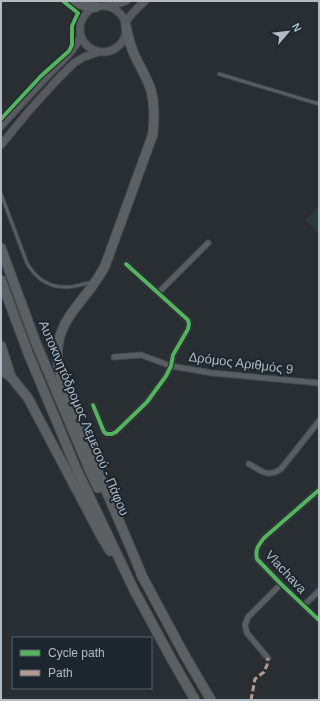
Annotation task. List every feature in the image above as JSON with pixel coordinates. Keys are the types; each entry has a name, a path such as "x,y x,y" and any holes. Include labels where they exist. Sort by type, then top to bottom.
{"highway":[{"path":"75,1 88,7 100,7"},
{"path":"125,25 134,55 151,90 155,111 153,134 109,256 95,283 82,299 61,333 58,348 58,362 61,379 68,400 143,578"},
{"name":"Αυτοκινητόδρομος Λεμεσού - Πάφου","path":"1,248 36,343 90,470 114,522 184,654 211,700"},
{"name":"Αυτοκινητόδρομος Λεμεσού - Πάφου","path":"1,280 28,353 76,468 134,590 195,700"},
{"path":"1,346 11,377"},
{"path":"1,370 11,377 28,398 101,536 134,590"}],"main road":[{"path":"100,7 111,8 117,11 122,17 126,32 121,44 110,51 104,52 92,50 83,41 80,29 81,21 84,15 90,10 100,7 114,5 126,1"},
{"path":"125,25 130,15 145,1"},
{"path":"1,126 48,74 71,52 81,36"},
{"path":"1,145 28,112 74,63 84,57 98,52"}],"street":[{"path":"158,293 208,243"},
{"path":"93,405 104,432 107,434 112,434 116,432 147,402 166,376 171,366 173,354 188,329 188,320 126,264"},
{"name":"Δρόμος Αριθμός 9","path":"114,357 141,355 171,366 212,373 319,383"},
{"path":"249,464 268,474 274,473 281,469 319,421"},
{"name":"Vlachava","path":"319,490 264,538 257,548 256,553 257,559 319,620"},
{"path":"268,658 247,633 245,625 248,617 281,584"},
{"path":"304,605 319,590"}],"lane":[{"path":"219,74 319,104"},
{"path":"1,194 27,263 36,276 53,286 70,287 87,283 95,283"}],"shaded area":[{"path":"319,207 319,233 305,220"}],"marked path":[{"path":"251,700 255,679 264,672 268,658"}],"cycle path":[{"path":"1,119 41,76 69,51 72,45 72,26 78,13 63,1"},
{"path":"93,405 104,432 107,434 116,432 147,402 166,376 171,366 173,355 188,329 188,320 126,264"},
{"path":"319,490 264,538 256,553 257,559 319,620"}]}
